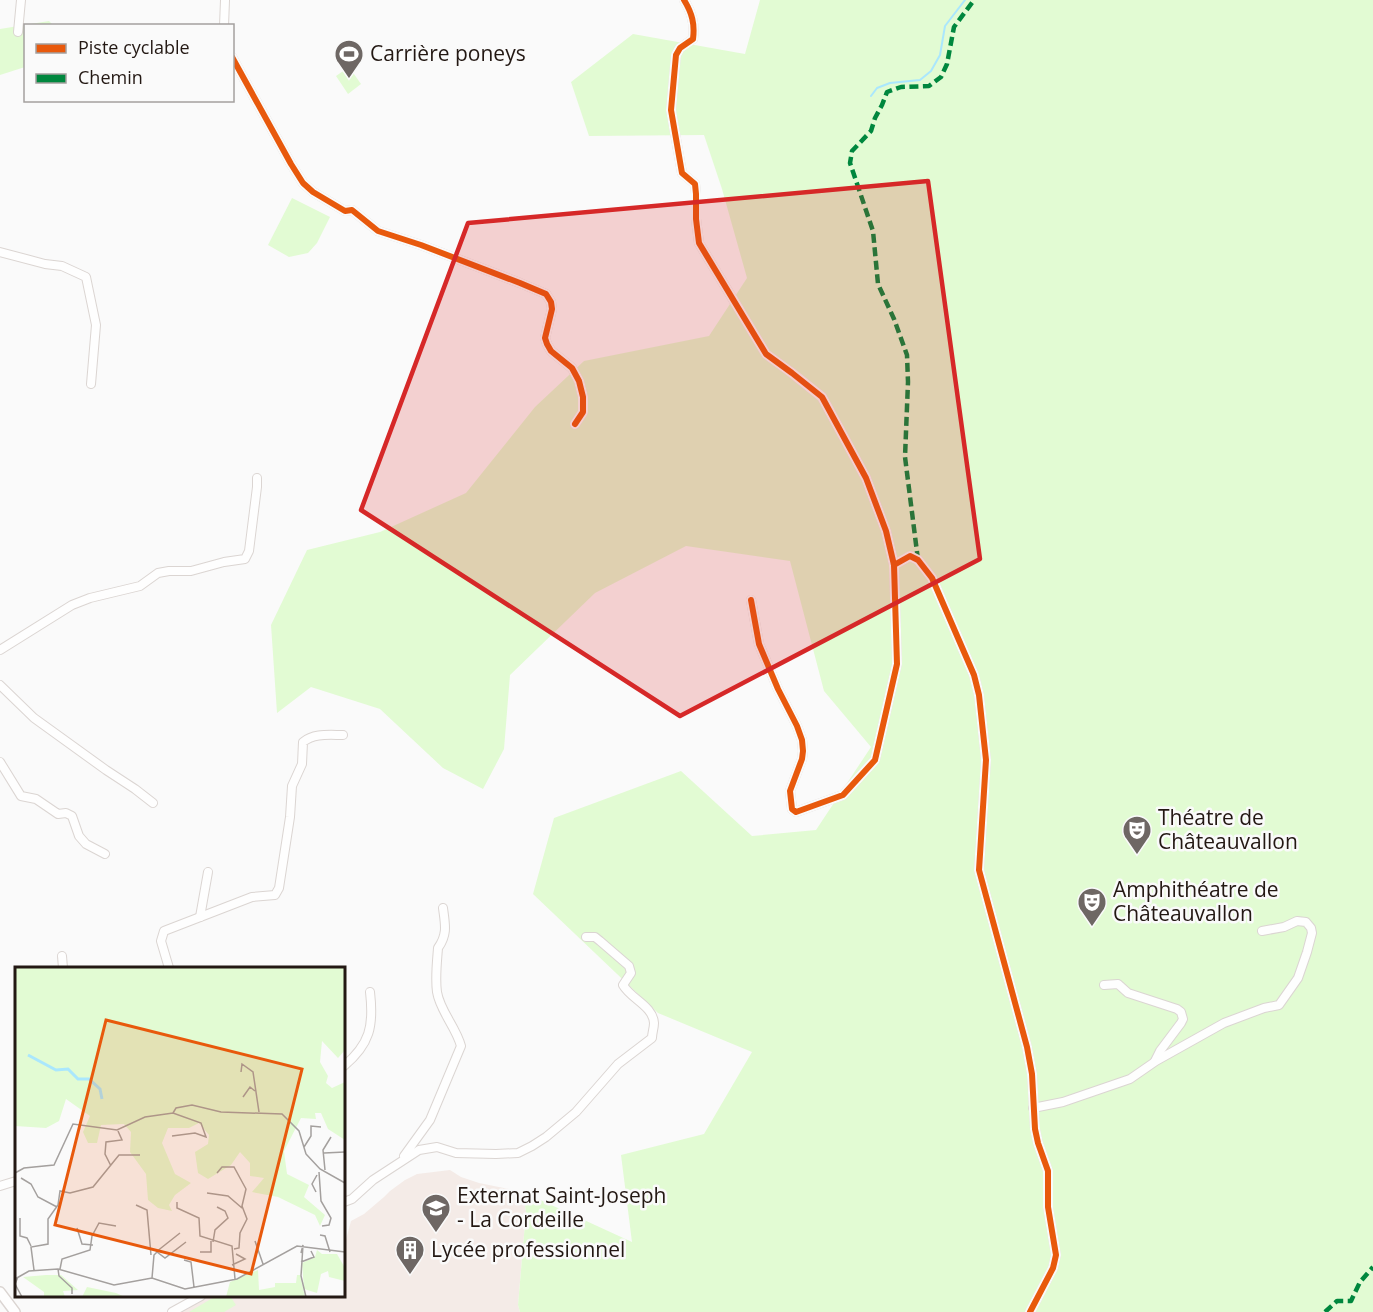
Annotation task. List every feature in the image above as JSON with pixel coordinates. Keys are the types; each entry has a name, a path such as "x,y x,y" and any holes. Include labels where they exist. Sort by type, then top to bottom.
{"main road":[{"path":"0,1292 15,1312"}],"street":[{"path":"18,32 21,0"},
{"path":"224,24 225,0"},
{"path":"685,0 695,28 693,39 680,48 676,55 671,110 682,173 695,184 699,243 766,354 822,397 866,478 886,531 894,565 897,664 875,760 843,795 796,812 792,809 790,791 802,759 802,740 759,644 751,600"},
{"path":"234,61 291,164 303,183 313,192 345,211 352,210 378,231 421,245 546,294 552,309 545,338 547,344 551,351 572,368 579,381 583,397 583,412 575,424"},
{"path":"0,252 62,266 86,277 96,325 91,384"},
{"path":"0,650 72,605 90,597 140,586 158,573 191,571 245,559 249,551 257,478"},
{"path":"894,565 910,556 918,560 932,578 974,675 979,695 986,760 979,870 1032,1074 1035,1129 1048,1171 1048,1207 1056,1255 1053,1268 1030,1312"},
{"path":"0,685 33,718 153,803"},
{"path":"168,967 160,941 164,931 252,897 275,895 279,888 290,817 292,786 302,764 303,742 307,738 321,735 343,735"},
{"path":"0,762 21,796 36,799 58,814 66,813 72,816 79,836 86,844 105,854"},
{"path":"200,917 208,872"},
{"path":"400,1162 430,1120 461,1046 459,1036 437,993 438,948 446,933 443,908"},
{"path":"1033,1108 1063,1102 1130,1079 1155,1061 1224,1023 1264,1008 1279,1005 1298,978 1312,933 1311,928 1306,922 1297,921 1284,927 1262,931"},
{"path":"345,1202 419,1150 437,1147 456,1153 496,1154 518,1153 532,1146 576,1112 618,1064 652,1038 654,1023 651,1012 627,992 623,985 631,973 629,966 595,937 586,937"},
{"path":"62,956 63,967"},
{"path":"1104,985 1118,984 1128,993 1181,1012 1183,1019 1181,1023 1155,1061"},
{"path":"345,1065 360,1051 368,1034 372,1009 370,992"},
{"path":"0,1186 15,1181"},
{"path":"172,1312 199,1297"}],"highlighted area":[{"path":"928,181 980,559 680,716 361,510 468,223"}],"shaded area":[{"name":"Externat Saint-Joseph - La Cordeille","path":"450,1170 461,1177 479,1183 523,1192 526,1212 518,1305 520,1312 178,1312 205,1297 345,1297 345,1243 351,1221 364,1214 405,1180 417,1174"}],"green space":[{"path":"760,0 1373,0 1373,1312 520,1312 518,1305 526,1212 523,1192 632,1242 621,1155 704,1134 752,1052 658,1013 533,894 554,818 681,771 752,836 816,830 871,747 824,691 790,561 686,546 595,593 510,675 504,749 483,789 443,768 380,709 311,687 277,713 271,625 307,550 380,532 466,493 535,407 584,361 709,336 747,278 704,135 589,136 571,82 633,34 745,54"},
{"path":"49,21 52,24 31,24"},
{"path":"24,25 24,67 0,75 0,29"},
{"name":"Carrière poneys","path":"349,67 361,84 348,94 336,76"},
{"path":"292,198 330,217 317,243 308,253 289,257 268,245"},
{"path":"214,1297 231,1297 236,1305 224,1312 189,1312"}],"waterway":[{"path":"871,96 877,88 890,83 920,80 931,71 940,55 945,26 965,0"}],"marked path":[{"path":"918,560 905,457 907,355 878,284 873,231 850,163 852,151 871,131 887,92 901,87 929,86 941,77 947,64 954,27 974,0"},
{"path":"1325,1312 1337,1301 1351,1301 1360,1282 1373,1267"}],"cycle path":[{"path":"684,0 692,19 693,39 680,48 676,55 671,110 682,173 695,184 699,243 766,354 822,397 866,478 886,531 894,565 897,664 875,760 843,795 796,812 792,809 790,791 802,759 802,740 759,644 751,600"},
{"path":"234,61 291,164 303,183 313,192 345,211 352,210 378,231 421,245 546,294 552,309 545,338 547,344 551,351 572,368 579,381 583,397 583,412 575,424"},
{"path":"894,565 910,556 918,560 932,578 974,675 979,695 986,760 979,870 1027,1047 1032,1074 1035,1129 1048,1171 1048,1207 1056,1255 1053,1268 1030,1312"}],"place":[{"name":"Carrière poneys","path":"349,80"},
{"name":"Théatre de Châteauvallon","path":"1137,856"},
{"name":"Amphithéatre de Châteauvallon","path":"1092,928"},
{"name":"Externat Saint-Joseph - La Cordeille","path":"436,1234"},
{"name":"Lycée professionnel","path":"410,1276"}]}
